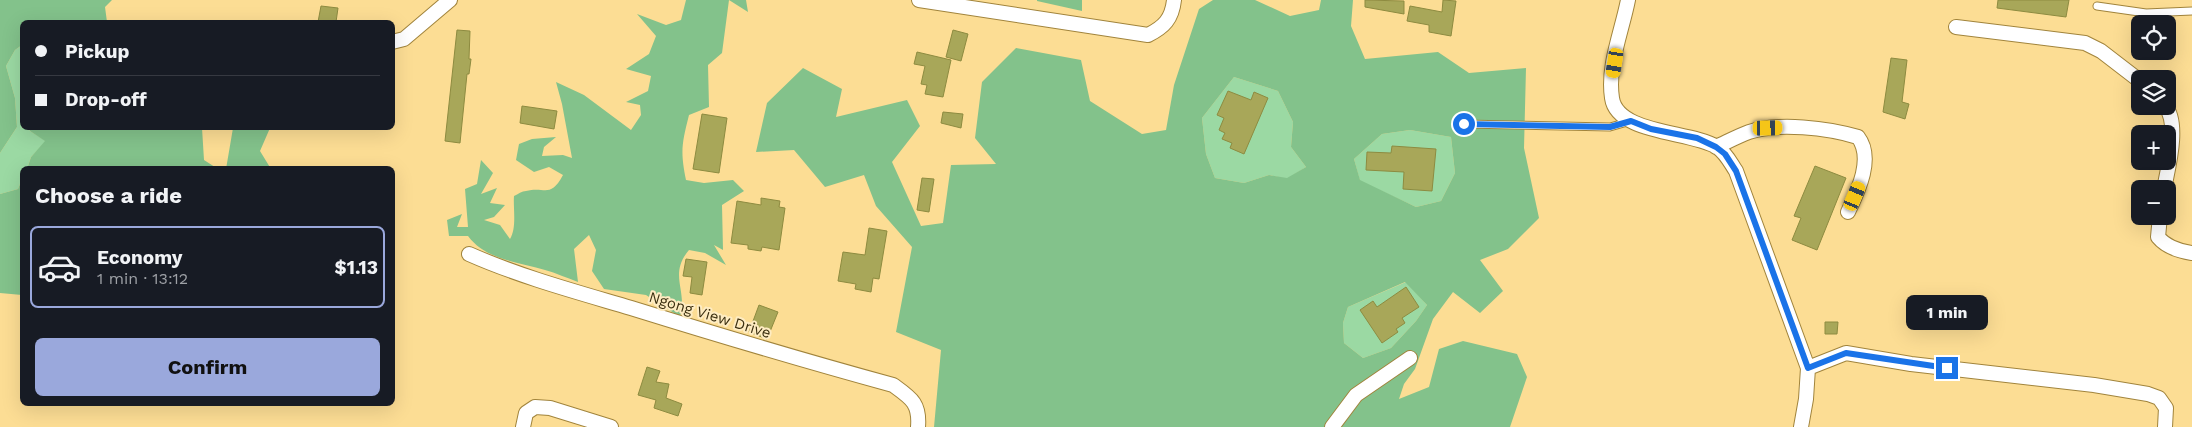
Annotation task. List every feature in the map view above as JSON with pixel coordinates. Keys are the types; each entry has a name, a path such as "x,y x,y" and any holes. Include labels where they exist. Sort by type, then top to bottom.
{"street":[{"path":"395,41 404,39 450,0"},
{"path":"919,0 1148,35 1162,28 1169,19 1174,0"},
{"path":"1628,0 1616,54 1612,98 1617,111 1631,121 1651,129 1697,138 1716,147 1725,154 1736,171 1808,368 1806,399 1801,427"},
{"path":"1956,27 2085,43 2101,51 2131,74"},
{"path":"2165,180 2173,128 2171,115"},
{"path":"1716,147 1749,132 1768,128 1791,127 1843,132 1858,137 1865,152 1861,183 1848,212"},
{"path":"2159,225 2158,237 2162,242 2172,248 2192,253"},
{"name":"Ngong View Drive","path":"469,254 494,265 587,295 893,385 911,399 919,412 918,427"},
{"path":"1808,368 1846,353 1911,364 2139,392 2159,398 2163,403 2166,408 2165,427"},
{"path":"1332,427 1356,395 1410,358"},
{"path":"524,427 526,413 535,407 550,408 611,427"}],"lane":[{"path":"2097,6 2146,13 2192,11"},
{"path":"1464,124 1610,127 1631,121"}],"green space":[{"path":"0,0 112,0 105,7 107,20 20,20 20,46 15,50 6,66 15,98 17,127 0,153"},
{"path":"686,0 729,0 722,53 708,65 709,107 689,115 683,140 682,154 686,180 704,183 733,180 744,191 722,205 723,250 714,245 726,265 705,253 689,250 683,259 679,275 682,299 680,317 646,295 604,289 592,271 596,250 589,235 574,249 578,282 549,271 493,255 475,244 468,236 449,236 447,220 462,214 457,227 468,227 465,189 477,184 481,160 493,173 481,194 497,188 490,203 505,205 494,217 484,220 500,225 510,239 514,224 514,196 524,191 551,189 563,175 549,167 534,172 516,160 519,144 532,139 556,137 544,147 542,156 563,155 572,158 556,82 584,95 631,130 641,115 640,105 626,102 648,91 651,76 626,69 649,54 656,36 637,14 666,25 681,20"},
{"path":"729,0 746,0 748,12"},
{"path":"1082,0 1082,11 1037,1"},
{"path":"1213,0 1255,0 1290,16 1319,10 1321,0 1353,0 1351,26 1365,59 1438,52 1469,73 1526,68 1524,148 1539,218 1508,249 1480,260 1503,291 1480,313 1453,292 1433,319 1415,369 1404,384 1399,399 1429,387 1439,349 1463,341 1517,354 1527,377 1510,427 934,427 941,350 896,332 912,247 876,206 864,175 825,187 794,150 756,152 767,103 803,68 842,89 836,117 907,100 920,126 892,162 921,226 943,223 951,165 996,164 975,138 982,82 1016,48 1081,60 1090,101 1142,134 1166,130 1174,85 1199,9","holes":["1234,77 1278,91 1293,122 1291,147 1306,167 1287,178 1269,175 1244,183 1215,178 1206,154 1202,118","1410,130 1451,137 1455,173 1441,201 1416,207 1360,180 1354,159 1382,134","1405,282 1427,305 1416,321 1391,348 1363,358 1344,343 1343,323 1348,307"]},
{"path":"20,46 20,130 30,130 46,141 31,157 28,166 20,166 20,184 18,189 0,194 0,153 17,127 15,98 6,66 15,50"},
{"path":"1234,77 1278,91 1293,122 1291,147 1306,167 1287,179 1269,175 1244,183 1215,178 1206,154 1202,118"},
{"path":"202,130 204,160 213,166 28,166 31,157 45,141 30,131"},
{"path":"233,130 269,130 260,151 269,166 227,166"},
{"path":"1410,130 1451,137 1455,173 1441,201 1416,207 1360,181 1354,159 1382,134"},
{"path":"20,184 20,295 0,293 0,194 18,189"},
{"path":"1406,282 1427,305 1416,321 1391,348 1363,358 1344,343 1343,323 1348,307"}],"building":[{"path":"1365,0 1404,1 1404,14 1365,7"},
{"path":"1443,0 1456,1 1451,36 1429,32 1429,25 1407,21 1410,6 1442,12"},
{"path":"1998,0 2069,0 2066,17 1997,8"},
{"path":"321,6 338,8 336,20 318,20"},
{"path":"457,30 470,31 469,59 471,59 469,74 467,74 460,143 445,141"},
{"path":"953,30 968,34 961,61 946,57"},
{"path":"917,52 951,60 943,97 925,94 927,85 921,84 925,66 914,64"},
{"path":"1891,58 1907,60 1902,102 1909,104 1905,119 1883,112"},
{"path":"1228,91 1251,100 1254,92 1268,98 1244,154 1230,148 1232,143 1222,139 1225,133 1219,130 1224,118 1217,115"},
{"path":"522,106 557,111 554,129 520,123"},
{"path":"943,112 963,114 961,128 941,123"},
{"path":"702,114 727,118 719,173 693,169"},
{"path":"1392,146 1436,149 1432,191 1403,189 1404,172 1366,170 1367,152 1391,153"},
{"path":"1815,166 1846,178 1817,250 1792,240 1801,218 1794,216"},
{"path":"922,178 934,179 929,212 917,210"},
{"path":"761,198 780,201 779,207 785,208 779,250 762,247 761,251 748,249 748,245 731,243 737,201 761,205"},
{"path":"869,228 887,231 879,279 873,278 871,292 855,289 856,284 838,281 843,252 865,255"},
{"path":"686,259 707,262 702,295 690,293 692,277 683,276"},
{"path":"1406,287 1419,307 1402,318 1405,323 1396,329 1398,332 1382,343 1360,310 1373,301 1377,307"},
{"path":"759,305 778,312 767,339 749,332"},
{"path":"1825,322 1838,322 1837,334 1825,334"},
{"path":"647,367 660,371 656,382 669,384 666,398 682,404 678,416 654,408 656,400 638,395"}],"route":[{"path":"1464,124 1610,127 1631,121 1651,129 1697,138 1716,147 1725,154 1736,171 1808,368 1846,353 1947,368"}]}
